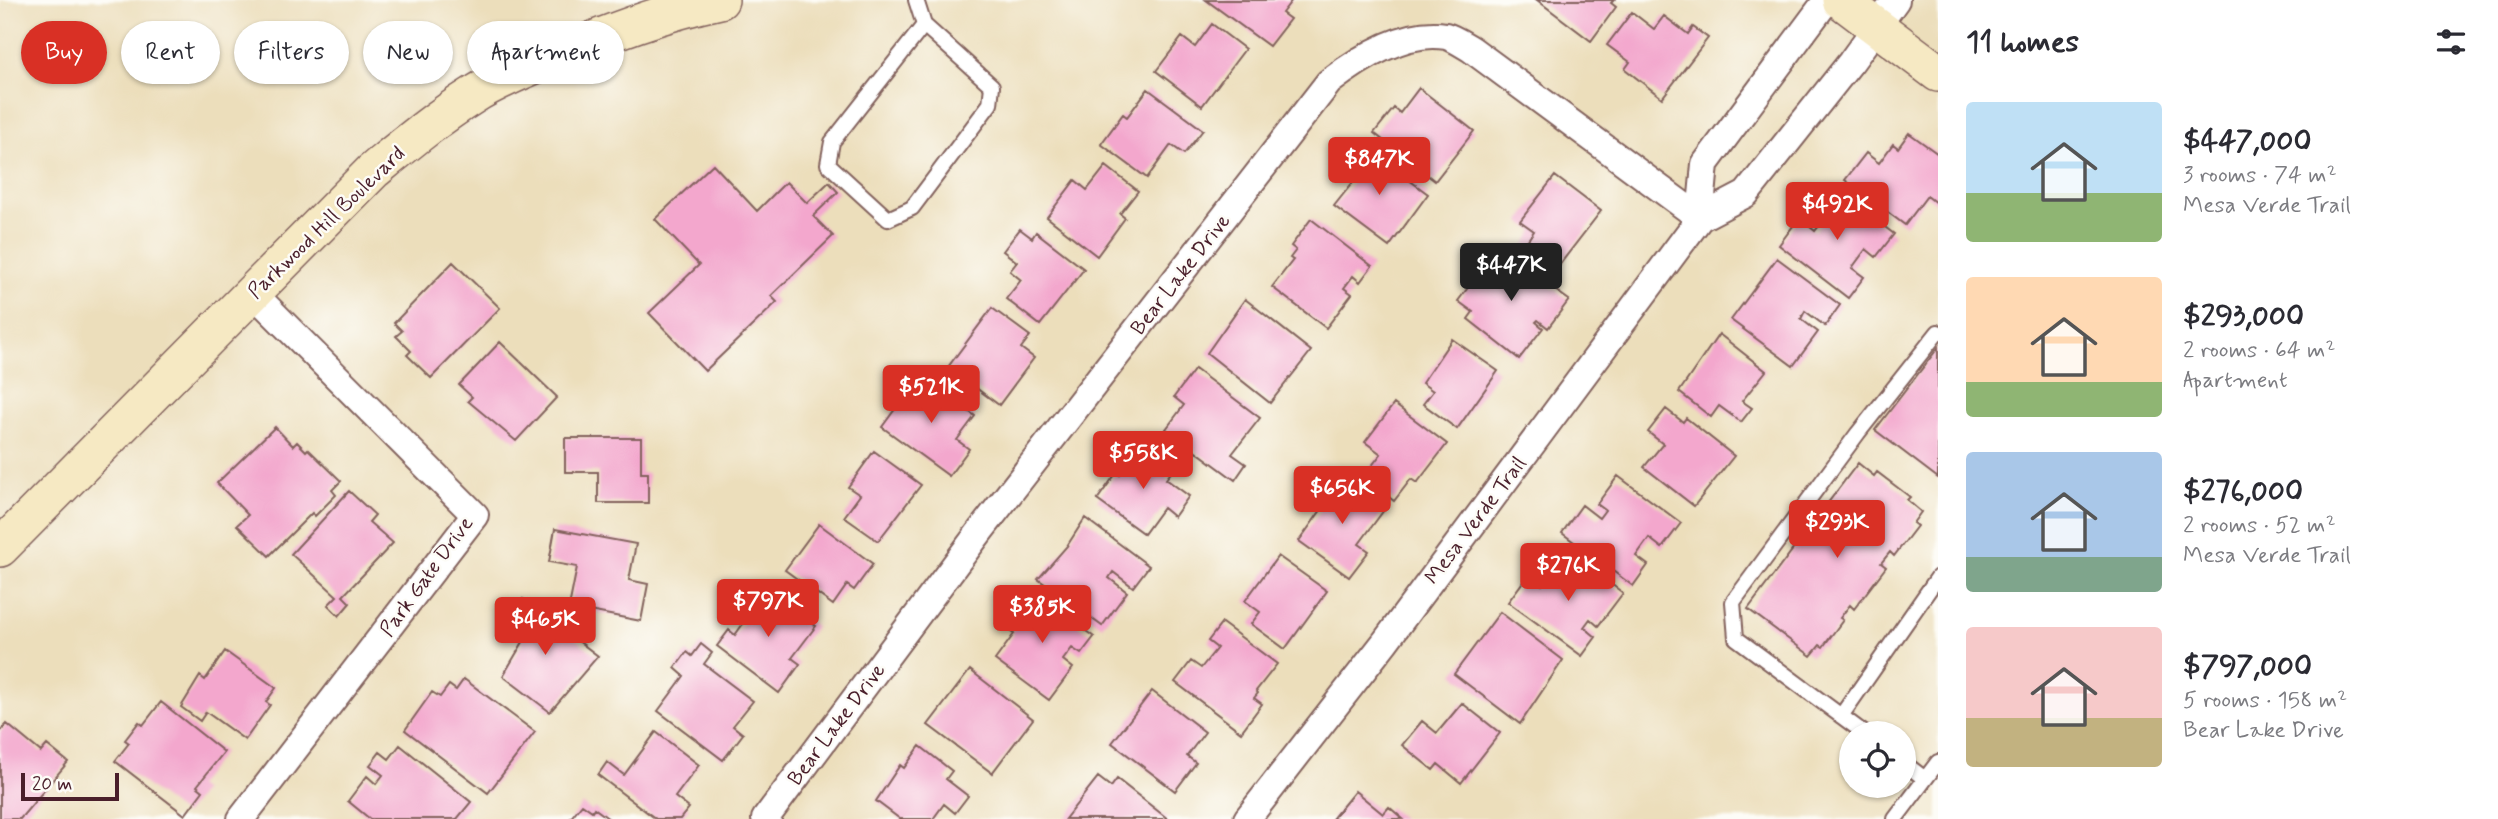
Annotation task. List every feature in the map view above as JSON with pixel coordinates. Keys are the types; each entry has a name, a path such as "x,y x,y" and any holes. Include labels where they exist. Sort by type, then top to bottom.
{"street":[{"name":"Parkwood Hill Boulevard","path":"0,548 374,170 474,94 599,37 677,10 720,0"},
{"path":"1700,218 1705,164 1826,0"},
{"path":"1841,0 1886,13 1938,73"},
{"name":"Mesa Verde Trail","path":"1247,819 1385,642 1700,218 1746,194 1886,13"},
{"name":"Bear Lake Drive","path":"765,819 989,519 1329,82 1352,64 1383,47 1419,37 1447,36 1471,49 1700,218"},
{"name":"Park Gate Drive","path":"241,819 475,515 253,293"}],"lane":[{"path":"916,0 924,25 992,86 990,104 912,208 888,219 828,164 832,142 924,25"},
{"path":"1848,721 1737,638 1733,602 1858,433 1938,332"},
{"path":"1841,716 1938,577"},
{"path":"1895,819 1938,762"},
{"path":"1916,772 1925,779"}],"building":[{"path":"1206,0 1292,0 1282,13 1290,19 1269,46"},
{"path":"1537,0 1614,0 1611,3 1616,7 1591,41"},
{"path":"1632,12 1654,29 1664,16 1688,34 1693,27 1708,38 1662,98 1625,69 1630,62 1607,45"},
{"path":"1212,24 1245,49 1202,106 1156,71 1182,37 1195,47"},
{"path":"1419,88 1474,131 1435,181 1374,133 1394,108 1400,113"},
{"path":"1148,89 1203,130 1184,154 1171,145 1147,178 1101,144 1123,114 1127,117"},
{"path":"1909,133 1938,154 1938,201 1936,203 1927,196 1905,225 1845,180 1866,153 1879,163 1893,144 1898,148"},
{"path":"1363,146 1428,194 1389,247 1334,206 1353,182 1342,174"},
{"path":"713,164 757,211 786,182 807,203 829,182 838,192 813,216 833,236 771,296 777,302 705,371 649,313 699,265 655,219"},
{"path":"1106,166 1138,191 1120,214 1125,218 1097,256 1047,217 1075,180 1087,190"},
{"path":"1555,176 1601,211 1557,268 1525,244 1534,231 1520,221"},
{"path":"1835,189 1894,234 1876,257 1866,249 1852,268 1864,277 1848,298 1779,245 1799,218 1815,231 1823,221 1815,216"},
{"path":"1311,219 1372,266 1360,282 1353,276 1344,288 1352,294 1326,328 1272,287 1293,260 1290,258 1296,250 1291,246"},
{"path":"1020,229 1032,238 1036,232 1084,269 1040,325 1006,299 1021,280 1010,271 1017,262 1003,251"},
{"path":"1497,249 1569,300 1548,328 1538,320 1536,322 1543,328 1519,359 1468,319 1473,312 1458,301"},
{"path":"1777,258 1840,305 1825,326 1805,311 1801,319 1818,332 1793,366 1731,320"},
{"path":"453,262 500,308 431,378 407,355 411,351 396,336 402,331 394,323"},
{"path":"1245,299 1311,351 1270,403 1207,353"},
{"path":"992,308 1030,336 1021,348 1034,358 999,405 948,367"},
{"path":"1719,334 1766,371 1742,401 1752,408 1741,422 1719,406 1711,417 1679,392"},
{"path":"1452,339 1498,371 1457,429 1423,404 1433,391 1422,383"},
{"path":"500,342 557,397 516,441 468,401 472,397 459,385"},
{"path":"1938,348 1938,478 1875,430"},
{"path":"1195,369 1260,418 1232,454 1246,464 1235,480 1166,429 1184,405 1174,397"},
{"path":"920,375 975,416 957,440 969,449 949,476 882,427"},
{"path":"1394,404 1447,444 1417,483 1411,479 1394,501 1363,477 1381,454 1365,442"},
{"path":"1666,409 1683,422 1686,418 1734,456 1694,506 1644,467 1663,444 1648,432"},
{"path":"275,427 293,446 297,442 306,451 308,449 341,481 332,490 336,495 315,516 312,513 269,556 237,525 248,515 217,483"},
{"path":"565,438 641,438 641,473 648,473 648,503 598,503 598,472 565,472"},
{"path":"1137,444 1173,470 1166,479 1189,496 1174,517 1163,508 1144,534 1097,500 1117,472 1120,475 1125,469 1120,465 1123,460 1127,463 1131,458 1128,455"},
{"path":"874,451 921,485 878,541 844,517 860,495 848,487"},
{"path":"1858,463 1874,476 1877,472 1910,497 1907,500 1921,512 1913,523 1917,526 1894,556 1890,552 1881,563 1886,567 1854,609 1850,605 1840,618 1843,620 1823,647 1820,645 1811,656 1748,609"},
{"path":"1337,476 1384,510 1359,544 1369,551 1349,577 1299,541 1321,510 1315,506"},
{"path":"1618,476 1681,523 1662,548 1649,538 1636,556 1648,565 1633,586 1562,533 1582,505 1599,518 1605,510 1597,504"},
{"path":"349,491 375,515 369,522 393,543 343,596 350,603 339,616 328,605 337,596 291,554"},
{"path":"1085,518 1149,566 1133,587 1113,572 1109,578 1127,592 1102,626 1038,579 1067,546"},
{"path":"819,524 873,564 854,590 847,585 833,605 785,570"},
{"path":"555,529 636,544 629,580 648,584 641,621 569,607 577,567 549,562"},
{"path":"1572,555 1623,593 1598,626 1590,619 1584,627 1596,637 1582,656 1508,602 1528,575 1542,585 1559,563 1563,566"},
{"path":"1278,556 1327,591 1285,649 1251,624 1260,612 1245,601"},
{"path":"761,585 816,626 792,658 800,664 779,693 717,646 729,630 735,635 745,621 738,616"},
{"path":"1032,591 1094,637 1081,654 1072,648 1063,660 1073,668 1049,700 995,660 1014,634 1011,632 1017,624 1010,619"},
{"path":"523,599 598,656 550,712 503,676 523,642 502,627"},
{"path":"1500,612 1563,660 1520,724 1454,674"},
{"path":"1222,623 1277,664 1256,691 1258,693 1254,698 1262,704 1241,732 1175,682 1191,661 1201,668 1217,648 1208,641"},
{"path":"701,644 712,653 704,664 753,701 733,726 743,734 723,760 658,711 684,676 675,668 687,652 692,656"},
{"path":"225,651 276,688 266,702 270,705 245,740 206,712 200,721 181,707 200,676 205,680"},
{"path":"970,670 1033,719 992,773 928,725"},
{"path":"464,679 535,732 488,793 405,730 432,692 440,697 449,685 456,690"},
{"path":"1152,691 1205,732 1187,756 1196,763 1175,791 1112,743"},
{"path":"161,702 224,752 197,786 203,791 185,815 115,761 129,743 125,740 139,722 143,725"},
{"path":"1462,703 1500,733 1461,783 1438,764 1433,770 1402,745 1422,721 1437,733"},
{"path":"7,724 41,752 47,745 68,762 20,819 0,819 0,732"},
{"path":"656,732 699,765 675,797 689,808 680,819 656,819 598,775 607,762 624,775"},
{"path":"400,745 471,802 457,819 370,819 348,801 367,776 376,784 383,775 370,765 380,752 389,759"},
{"path":"920,746 952,771 946,779 968,796 955,813 944,804 933,819 900,819 876,801 900,765 904,768"},
{"path":"1098,777 1111,787 1117,779 1168,819 1065,819"},
{"path":"1355,791 1383,814 1389,807 1403,819 1332,819"},
{"path":"582,804 592,811 594,808 609,819 570,819"}]}
